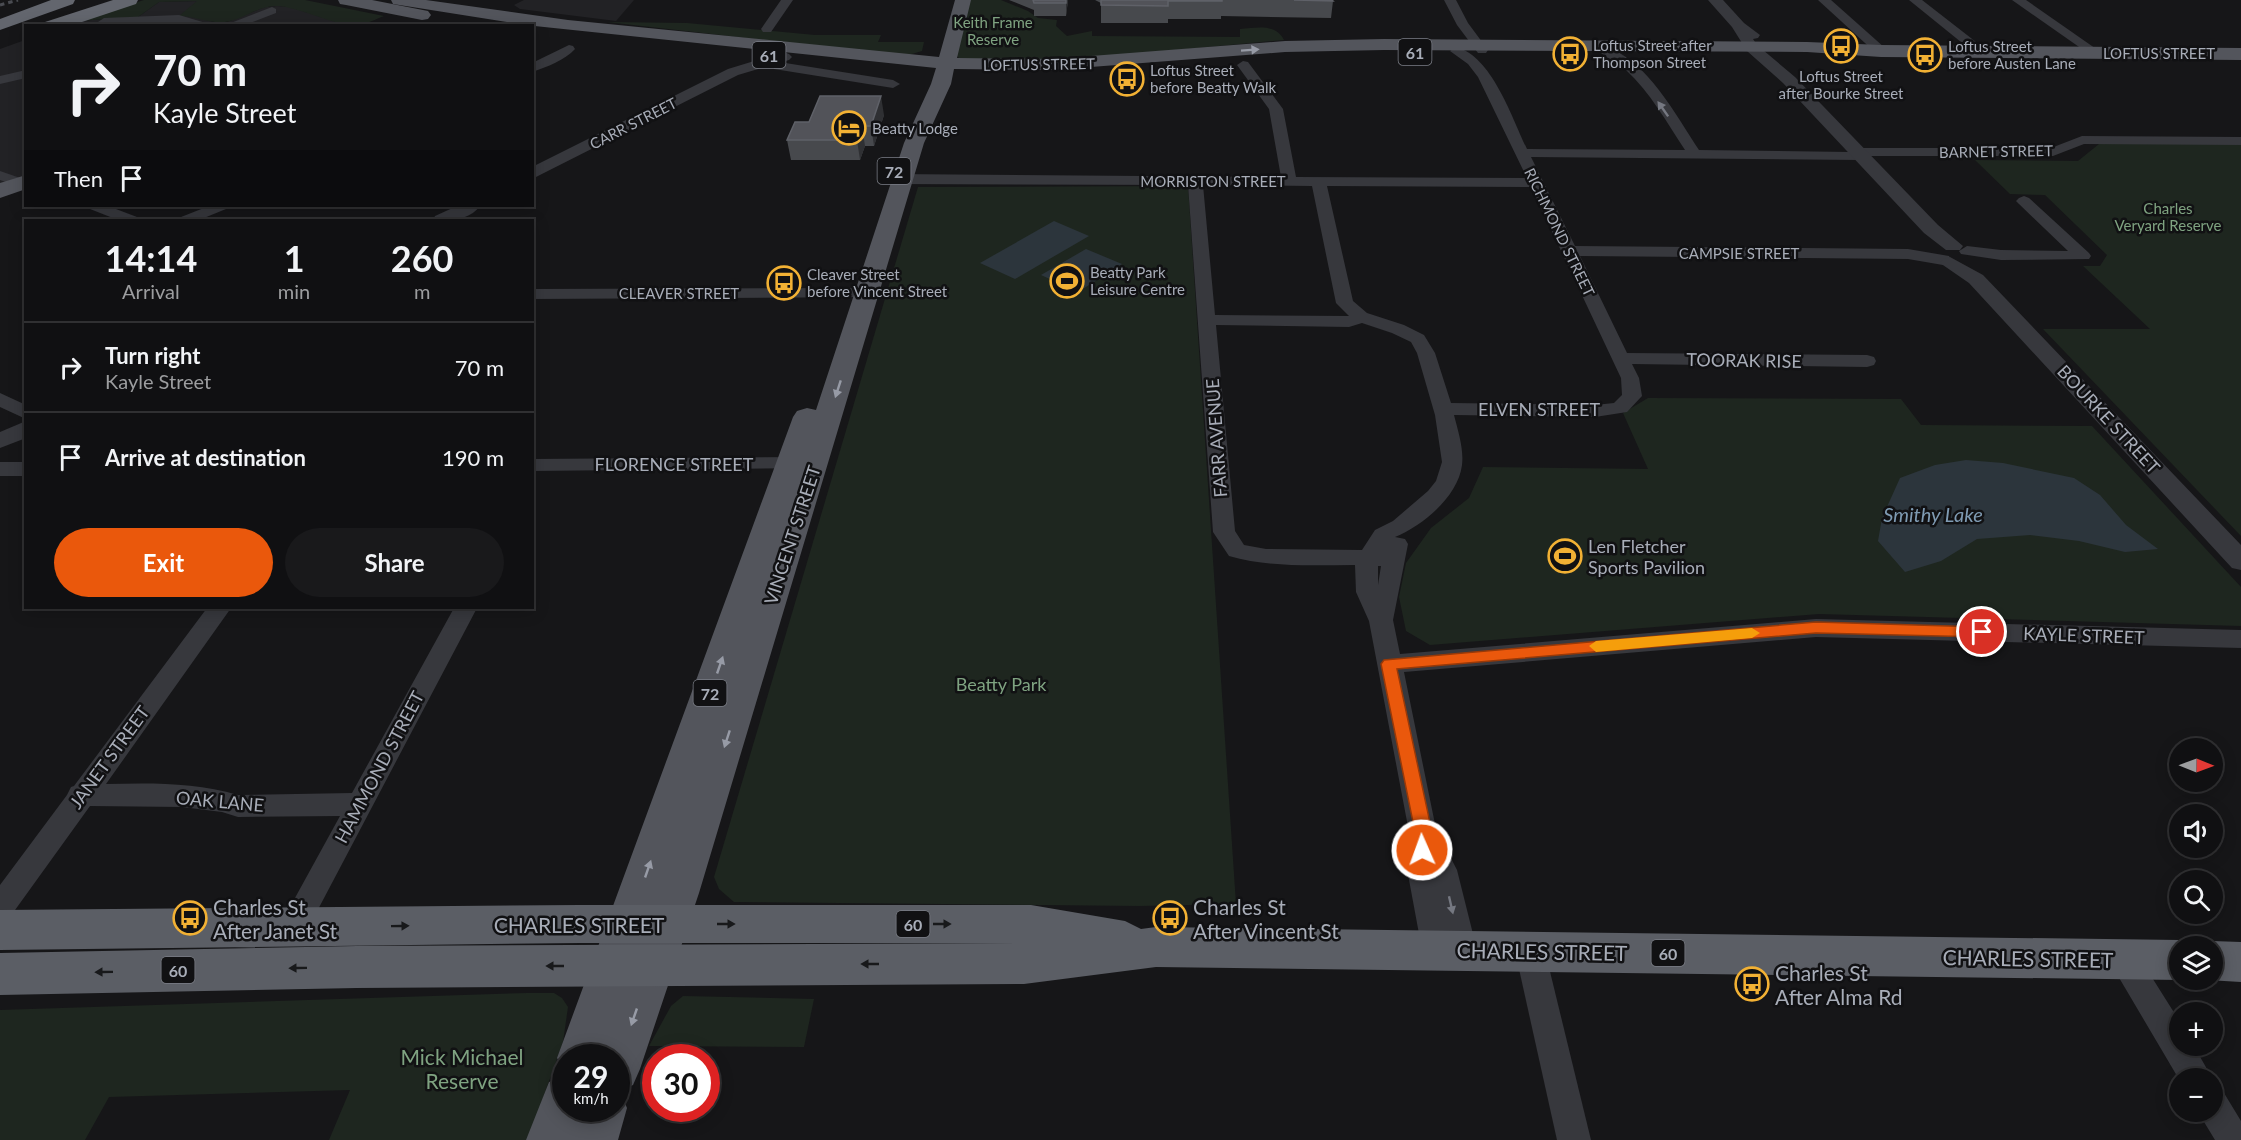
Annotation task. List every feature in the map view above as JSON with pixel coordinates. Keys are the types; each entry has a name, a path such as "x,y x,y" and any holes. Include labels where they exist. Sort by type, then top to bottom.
{"highway":[{"path":"0,16 50,0"},
{"path":"0,25 67,0"},
{"path":"57,24 130,0"},
{"path":"0,43 24,35"},
{"name":"CHARLES STREET","path":"0,930 648,924 1031,924 1156,947"},
{"name":"CHARLES STREET","path":"0,974 633,965 1024,964 1156,947 2169,960"},
{"path":"2223,961 2241,962"}],"main road":[{"path":"346,0 414,22 463,15 512,0"},
{"name":"LOFTUS STREET","path":"399,0 492,24"},
{"name":"VINCENT STREET","path":"940,77 945,21 952,0"},
{"name":"VINCENT STREET","path":"588,1044 633,965 648,924 897,179 940,77 963,0"},
{"name":"LOFTUS STREET","path":"463,15 532,24"},
{"name":"LOFTUS STREET","path":"534,24 998,83 1454,48"},
{"name":"LOFTUS STREET","path":"534,30 759,54 782,62 841,71 940,77 1301,46 2241,54"},
{"name":"LOFTUS STREET","path":"1484,48 1605,51 1761,50"},
{"name":"VINCENT STREET","path":"620,1044 633,965"},
{"path":"551,1140 558,1122"},
{"path":"592,1140 598,1122"}],"street":[{"path":"767,29 787,0"},
{"path":"1450,0 1463,25 1484,48 1482,56 1484,65 1481,70"},
{"name":"BOURKE STREET","path":"1715,0 1739,26 1751,33 1761,50 1781,65 1789,80 2241,561"},
{"path":"1824,0 1881,51"},
{"path":"1915,0 1981,52"},
{"path":"2018,0 2096,53"},
{"path":"236,24 272,11"},
{"path":"104,22 179,18 202,24"},
{"path":"1454,48 1463,41 1461,30 1463,25"},
{"name":"RICHMOND STREET","path":"1454,48 1471,58 1481,70 1621,358 1630,378 1632,396"},
{"path":"534,67 569,49"},
{"path":"1605,51 1621,57 1642,80 1694,153"},
{"name":"CARR STREET","path":"534,173 733,72 759,54"},
{"name":"CARR STREET","path":"733,72 782,62"},
{"path":"1243,65 1276,109 1289,181"},
{"name":"LOFTUS STREET","path":"841,71 893,84"},
{"path":"4,79 24,75"},
{"path":"4,79 24,84"},
{"name":"BARNET STREET","path":"1521,153 2052,152 2082,140 2241,141"},
{"path":"0,163 16,186"},
{"name":"MORRISTON STREET","path":"897,179 1536,183"},
{"name":"FARR AVENUE","path":"1195,181 1224,532 1237,551 1266,557 1392,558"},
{"path":"1318,181 1345,303 1361,317 1398,329 1418,339 1426,353 1453,453 1451,473 1441,490 1399,528 1384,534 1367,557 1366,590 1371,606 1381,620 1423,832 1421,869 1449,950"},
{"name":"CAMPSIE STREET","path":"1570,251 2083,256 2024,201"},
{"path":"98,207 128,219"},
{"path":"189,219 219,207"},
{"path":"444,219 469,207"},
{"name":"CLEAVER STREET","path":"534,294 825,292 860,288"},
{"path":"1207,320 1349,322 1361,317"},
{"name":"TOORAK RISE","path":"1621,358 1867,361"},
{"name":"ELVEN STREET","path":"1441,409 1596,411 1620,408 1632,396"},
{"path":"0,399 24,412"},
{"path":"0,441 24,429"},
{"path":"0,448 24,436"},
{"name":"FLORENCE STREET","path":"535,470 802,463"},
{"path":"0,469 24,469"},
{"path":"1381,620 1388,604 1392,558 1399,528"},
{"name":"JANET STREET","path":"0,908 80,795 218,609"},
{"name":"HAMMOND STREET","path":"294,927 464,609"},
{"name":"KAYLE STREET","path":"1389,664 1816,628 2241,639"},
{"name":"OAK LANE","path":"80,795 202,797 223,800 238,806 359,804"},
{"path":"1530,951 1574,1140"},
{"path":"2124,959 2190,1068"},
{"path":"2223,1122 2234,1140"}],"shaded area":[{"path":"524,0 634,0 616,21 520,9 514,5"},
{"path":"198,1 180,16 194,16 217,23 227,22 265,7 278,6 290,7 344,24 70,24 77,21 138,17 159,2"},
{"path":"24,40 24,177 0,187 0,49"}],"green space":[{"path":"144,0 305,0 384,16 365,24 346,24 287,7 270,6 225,22 179,16 197,1 159,2 138,17 77,21"},
{"name":"Keith Frame Reserve","path":"966,0 1001,0 1028,11 1038,18 1057,20 1056,26 1067,36 1092,31 1092,36 1240,37 1240,29 1259,28 1276,31 1284,40 1059,61 960,59 956,55"},
{"path":"607,22 687,23 815,35 881,35 878,42 924,42 922,51 905,56"},
{"name":"Charles Veryard Reserve","path":"2099,144 2241,144 2241,536 2043,329 2150,329 2083,266 2100,266 2107,255 2045,195 2010,194 1975,160 2078,161"},
{"name":"Beatty Park","path":"1188,186 1236,904 1139,906 734,902 719,889 714,877 918,187"},
{"path":"1648,398 1901,399 1921,425 2092,426 2241,587 2241,626 1819,614 1430,645 1406,631 1399,597 1406,563 1431,528 1469,498 1483,467 1648,469 1623,413"},
{"name":"Mick Michael Reserve","path":"527,993 554,993 562,998 568,1007 563,1042 562,1044 552,1044 552,1073 528,1140 329,1140 350,1090 109,1097 85,1140 0,1140 0,1010"},
{"path":"683,996 814,999 804,1047 650,1044 671,1006"}],"water":[{"path":"1054,221 1089,236 1015,279 980,263"},
{"path":"1086,249 1122,264 1078,292 1041,275"},
{"name":"Smithy Lake","path":"1966,460 2003,463 2074,478 2100,495 2126,525 2158,549 2125,552 2079,541 2030,535 1977,539 1941,561 1905,572 1878,541 1882,518 1900,478 1935,465"}],"building":[{"path":"1033,0 1066,0 1066,3 1034,3"},
{"path":"1101,0 1222,1 1168,1 1168,6 1101,5"},
{"path":"820,96 881,96 871,126 862,126 857,140 787,140 795,122 809,122"}],"railway":[{"path":"0,5 18,0"}],"slow traffic":[{"path":"1596,646 1752,633"}],"place":[{"name":"Loftus Street after Bourke Street","path":"1841,46"},
{"name":"Loftus Street after Thompson Street","path":"1570,54"},
{"name":"Loftus Street before Austen Lane","path":"1925,55"},
{"name":"Loftus Street before Beatty Walk","path":"1127,79"},
{"name":"Beatty Lodge","path":"849,128"},
{"name":"Beatty Park Leisure Centre","path":"1067,281"},
{"name":"Cleaver Street before Vincent Street","path":"784,283"},
{"name":"Len Fletcher Sports Pavilion","path":"1565,556"},
{"name":"Charles St After Janet St","path":"190,918"},
{"name":"Charles St After Vincent St","path":"1170,918"},
{"name":"Charles St After Alma Rd","path":"1752,984"}],"route":[{"path":"1422,850 1423,832 1389,664 1816,628 1982,632"}]}
